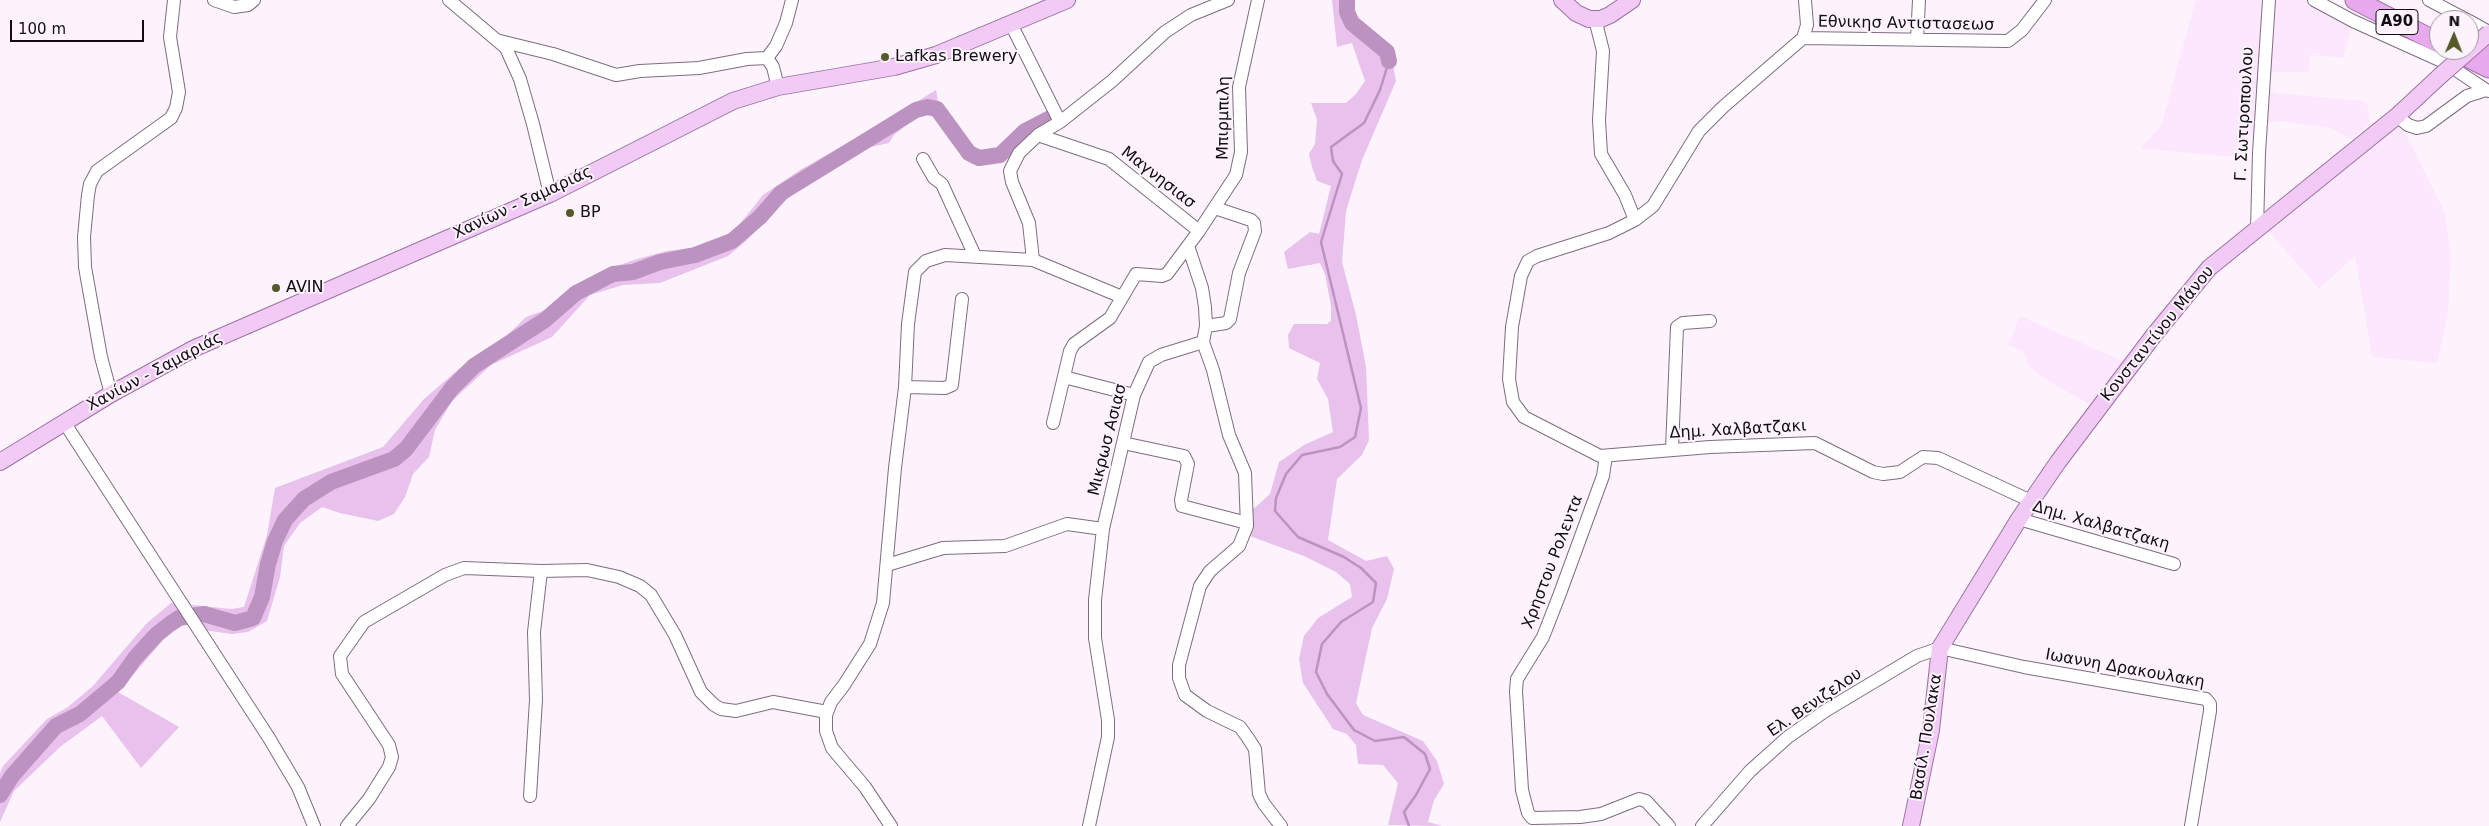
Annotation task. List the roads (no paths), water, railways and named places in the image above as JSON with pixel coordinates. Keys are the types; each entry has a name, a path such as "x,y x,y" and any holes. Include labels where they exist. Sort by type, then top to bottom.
{"highway":[{"name":"Α90","path":"2355,0 2429,38"},
{"name":"Α90","path":"2383,0 2429,23"},
{"path":"2473,60 2489,68"}],"main road":[{"name":"Χανίων - Σαμαριάς","path":"0,462 111,394 195,348 550,194 733,101 778,87 894,67 936,55 1067,0"},
{"path":"1562,0 1576,13 1589,19 1610,15 1632,0"},
{"name":"Κονσταντίνου Μάνου","path":"1940,648 2019,519 2058,462 2142,351 2203,275 2227,252 2397,116 2489,33"},
{"name":"Βασίλ. Πουλακα","path":"1911,826 1930,738 1940,648"}],"street":[{"path":"111,394 101,358 85,266 84,237 88,196 90,184 97,171 171,118 176,108 179,92 170,31 174,0"},
{"path":"214,0 234,7 248,5 254,0"},
{"path":"449,0 472,21 500,40 506,48 520,79 550,194"},
{"path":"767,58 786,23 792,0"},
{"path":"1033,260 1029,223 1012,182 1010,171 1020,153 1038,135 1060,122 1112,82 1165,32 1191,15 1228,0"},
{"name":"Μπιρμπιλη","path":"1122,298 1136,274 1162,276 1167,274 1199,231 1236,175 1240,165 1239,87 1241,68 1258,0"},
{"path":"1606,456 1593,453 1524,418 1518,412 1510,392 1512,327 1521,276 1528,262 1537,256 1609,233 1635,220 1653,206 1699,132 1723,107 1803,38 1807,26 1805,0"},
{"path":"1917,40 1919,0"},
{"name":"Εθνικησ Αντιστασεωσ","path":"1803,38 2009,41 2022,30 2045,0"},
{"name":"Γ. Σωτιροπουλου","path":"2257,229 2259,153 2269,0"},
{"path":"2314,0 2370,30 2444,62 2487,90"},
{"path":"2429,0 2448,10"},
{"path":"1595,19 1604,51 1599,120 1601,154 1625,195 1635,220"},
{"path":"1011,24 1060,122"},
{"path":"500,40 553,54 616,76 640,71 699,68 746,59 767,58"},
{"path":"767,58 773,68 778,87"},
{"path":"2397,116 2408,125 2417,128 2426,126 2467,96 2487,90"},
{"name":"Μαγνησιασ","path":"1038,135 1109,159 1199,231"},
{"path":"923,158 934,178 942,184 975,256"},
{"path":"1206,326 1226,323 1230,320 1239,273 1255,231 1254,223 1251,220 1215,208"},
{"path":"1188,246 1202,288 1206,326 1203,342 1213,370 1229,435 1245,472 1247,523 1245,536 1239,546 1210,571 1200,586 1179,666 1179,678 1185,695 1208,711 1240,728 1248,738 1255,749 1258,794 1281,826"},
{"path":"891,826 865,786 832,748 826,731 827,712 831,702 870,644 883,603 895,468 905,387 908,324 915,272 926,261 945,255 1033,260 1122,298 1110,318 1074,344 1053,423"},
{"path":"905,387 945,388 952,385 962,299"},
{"path":"1672,449 1677,327 1681,323 1710,321"},
{"name":"Μικρωσ Ασιασ","path":"1089,826 1108,737 1108,720 1094,638 1095,600 1104,529 1122,443 1134,395 1149,362 1161,355 1203,342"},
{"path":"1064,377 1134,395"},
{"path":"64,422 269,738 298,787 314,826"},
{"name":"Δημ. Χαλβατζακι","path":"1606,456 1672,449 1816,442 1873,472 1892,474 1900,472 1923,457 1938,458 2031,501"},
{"path":"1122,443 1184,456 1188,464 1181,500 1182,506 1247,523"},
{"name":"Χρηστου Ρολεντα","path":"1606,456 1603,476 1543,637 1517,679 1516,692 1522,790 1528,814 1537,820 1601,814 1639,799 1646,801 1669,826"},
{"name":"Δημ. Χαλβατζακη","path":"2019,519 2174,564"},
{"path":"887,565 943,548 1005,546 1067,524 1104,529"},
{"path":"347,826 389,767 392,757 389,745 340,667 340,656 360,625 445,575 464,568 541,572 587,570 611,575 646,589 658,604 675,635 702,692 707,699 721,709 745,710 764,703 773,702 827,712"},
{"path":"530,796 536,700 534,632 541,572"},
{"name":"Ελ. Βενιζελου","path":"1702,826 1750,771 1788,737 1825,711 1917,656 1940,648"},
{"name":"Ιωαννη Δρακουλακη","path":"1940,648 2024,667 2206,699 2210,704 2210,711 2191,826"}],"waterway":[{"path":"1347,0 1347,12 1352,23 1387,52 1389,61"},
{"path":"1389,61 1380,90 1364,123 1331,147 1333,161 1342,174 1321,242 1361,408 1355,437 1340,447 1302,455 1286,474 1276,498 1275,511 1298,537 1344,557 1361,568 1376,583 1373,602 1341,622 1322,644 1316,672 1327,694 1354,730 1375,741 1404,737 1425,754 1430,769 1404,812 1409,826"},
{"path":"0,795 12,776 56,726 80,714 118,682 135,658 156,635 170,624 179,618 204,614 235,623 253,618 262,597 268,564 275,541 285,520 304,499 331,482 394,459 406,449 452,388 474,366 545,320 576,293 613,274 633,272 660,262 695,255 732,241 760,217 781,193 916,110 928,107 937,109 969,153 979,158 1000,155 1025,131 1052,117"}],"place":[{"name":"Lafkas Brewery","path":"885,57"},
{"name":"BP","path":"570,213"},
{"name":"AVIN","path":"276,288"}]}
